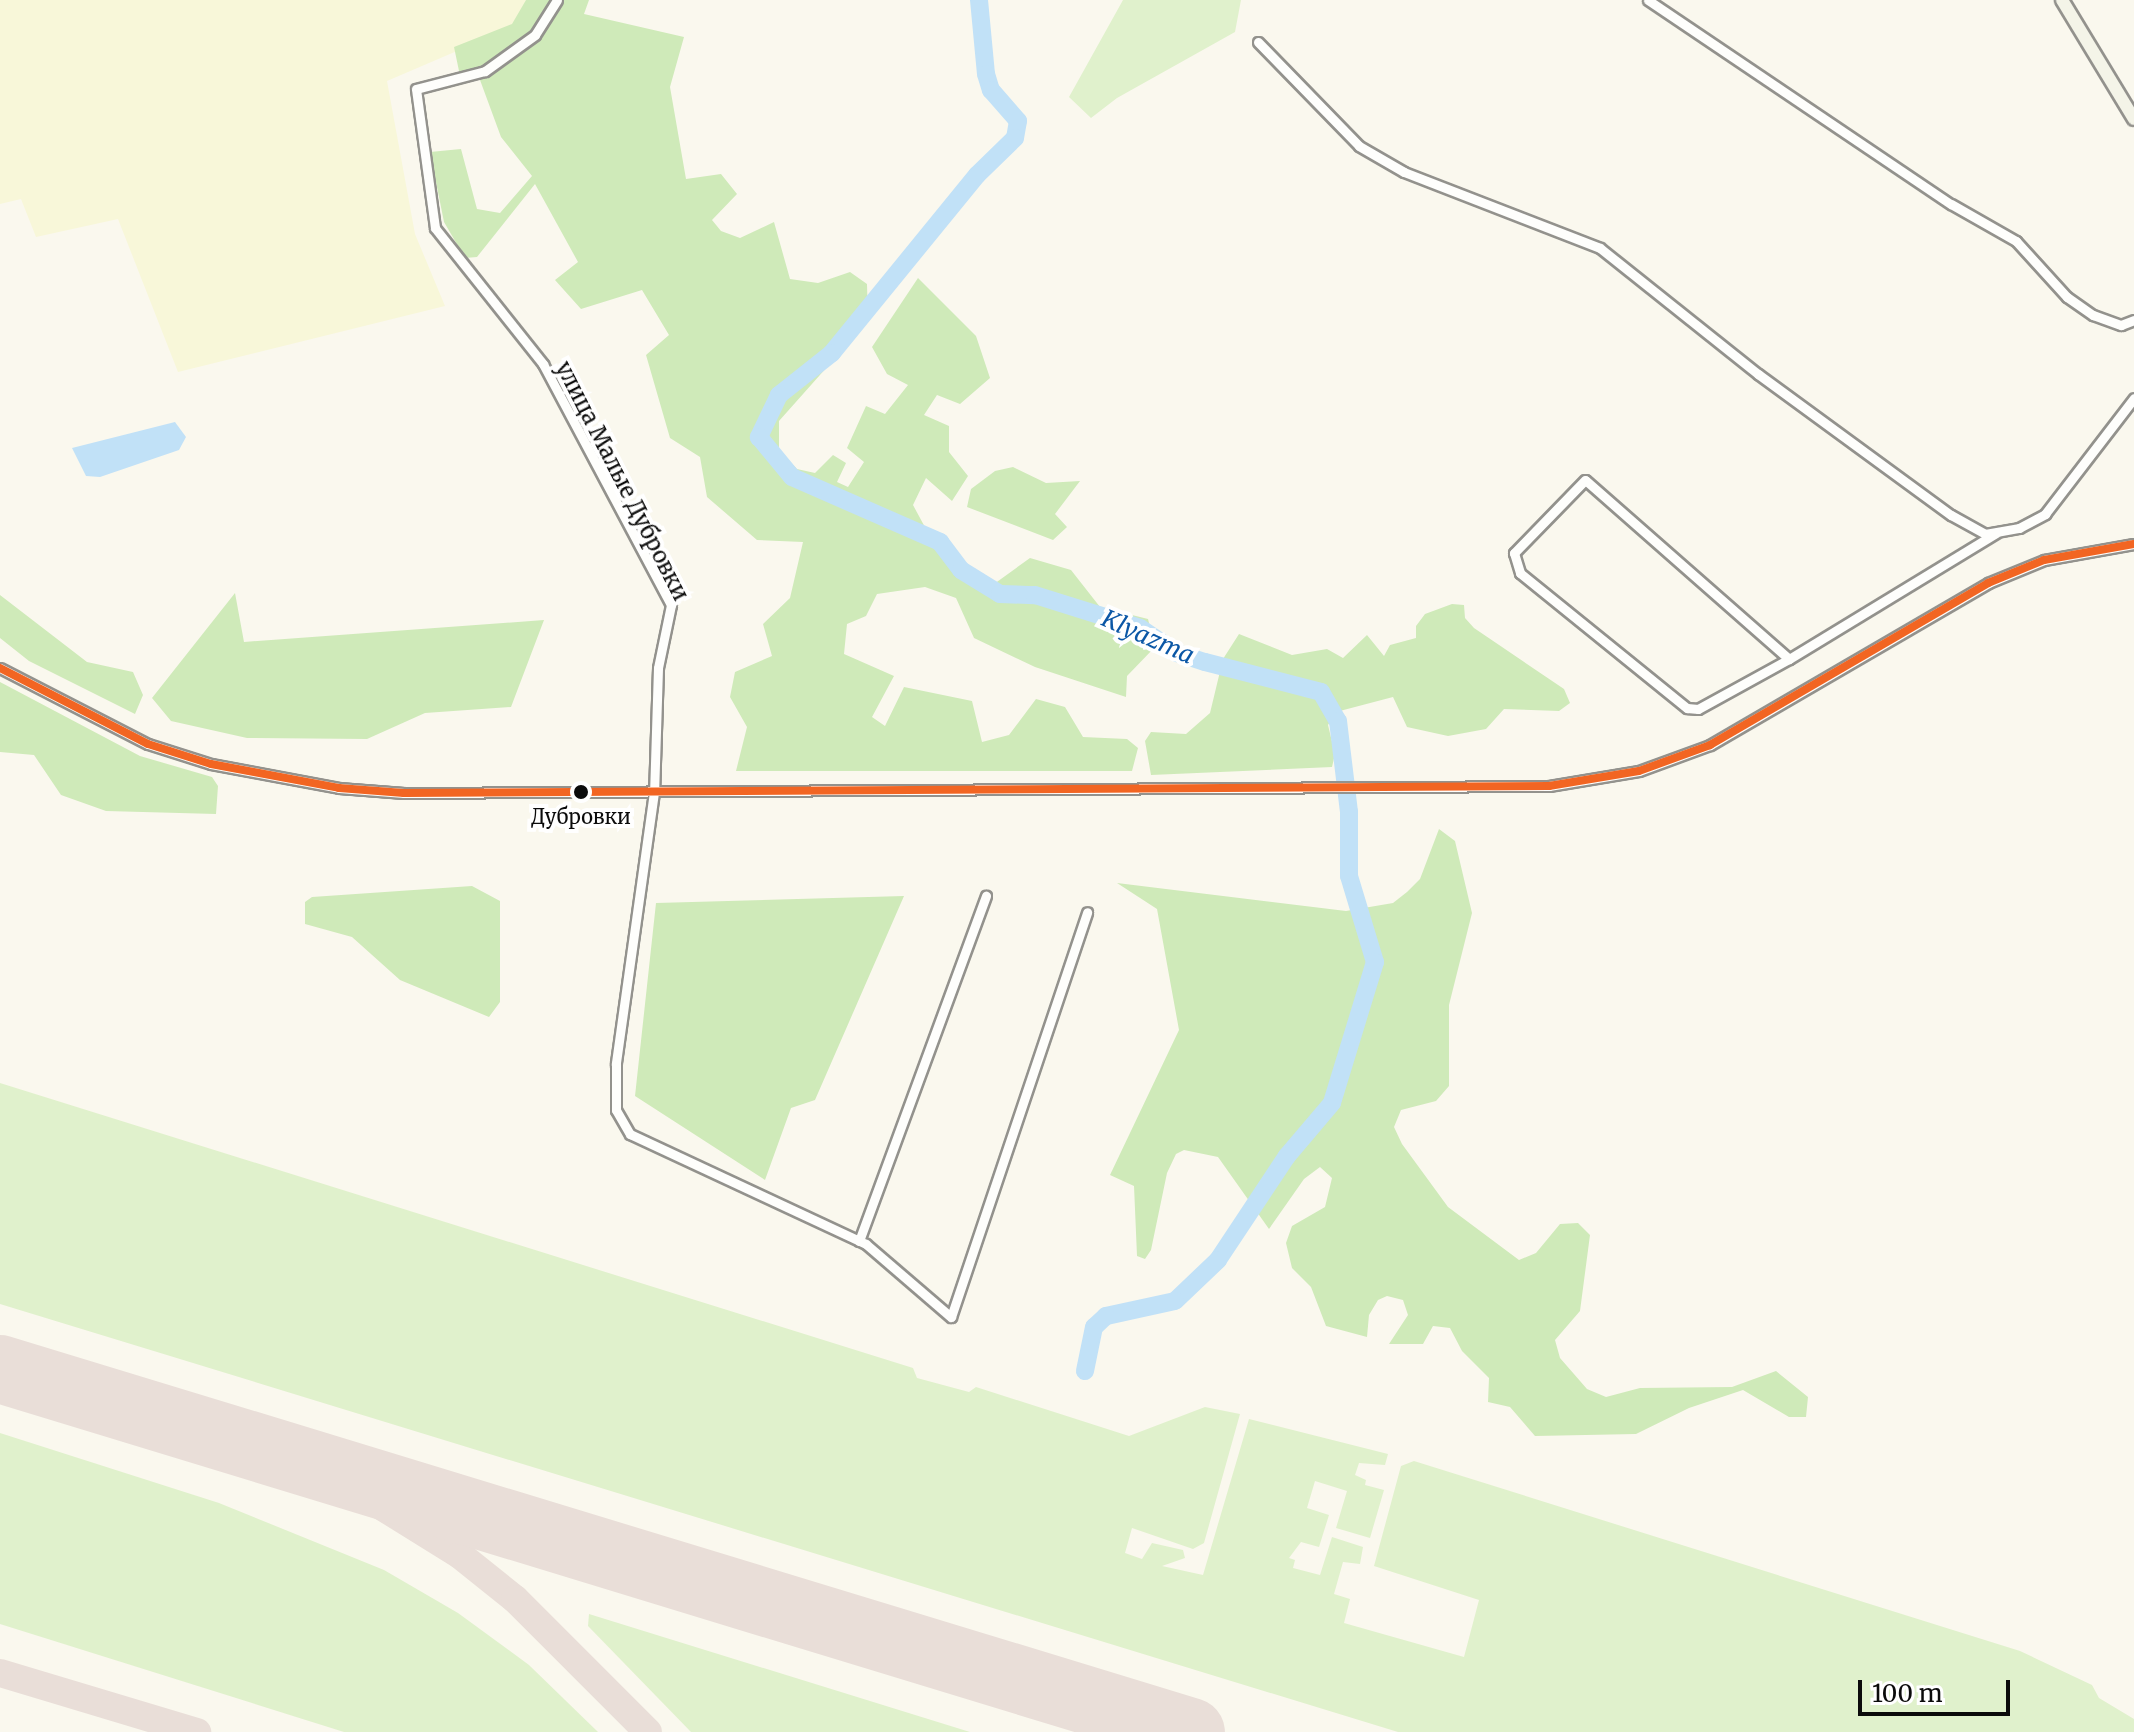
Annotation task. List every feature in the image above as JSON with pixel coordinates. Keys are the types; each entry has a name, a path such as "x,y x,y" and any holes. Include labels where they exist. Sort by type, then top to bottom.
{"street":[{"name":"улица Малые Дубровки","path":"557,0 535,35 485,71 416,89 435,228 543,364 671,605 658,668 654,792 616,1064 616,1110 630,1134 859,1241 951,1317 1087,912"},
{"path":"1648,0 1951,204 2016,241 2067,297 2093,315 2121,325 2134,320"},
{"path":"2062,0 2134,119"},
{"path":"1258,42 1359,146 1404,172 1600,248 1951,515 1985,534 2045,514 2134,398"},
{"path":"1789,659 1592,482 1578,483 1514,553 1520,573 1687,708 1698,709 1789,659 1999,531"},
{"path":"0,668 148,744 276,779 404,793 1315,790 1549,786 1639,771 1710,745 1761,719 1883,641 1988,583 2044,560 2134,544"},
{"path":"859,1241 986,896"}],"green space":[{"path":"0,0 526,0 515,26 387,81 415,234 445,306 178,372 118,219 36,237 21,199 0,204"},
{"path":"526,0 589,0 584,14 684,37 670,87 686,179 721,174 737,194 712,220 721,231 740,238 774,222 790,279 818,283 850,272 867,284 868,321 779,421 779,450 797,469 815,473 833,455 846,463 837,482 848,487 864,462 847,448 866,406 885,414 908,385 887,374 872,347 918,278 976,336 990,378 960,404 937,395 924,415 949,426 949,452 968,476 952,501 926,478 913,505 940,555 994,584 1030,558 1071,570 1100,607 1148,619 1155,647 1127,676 1126,697 1035,667 974,638 956,598 925,587 877,594 866,616 847,624 844,654 894,676 872,717 885,726 904,687 972,701 982,742 1009,735 1036,699 1065,707 1083,737 1127,739 1138,748 1132,771 736,771 747,727 730,697 735,672 772,656 763,624 790,598 803,542 757,540 707,497 700,457 670,438 646,355 669,335 642,290 581,309 555,280 578,262 535,184 477,257 465,258 444,222 430,152 461,149 477,209 500,213 532,176 501,137 480,80 459,71 454,47 512,24"},
{"path":"1123,0 1241,0 1235,32 1117,98 1091,118 1069,97"},
{"path":"1013,467 1046,483 1080,481 1055,514 1067,527 1053,540 967,507 971,489 995,471"},
{"path":"235,593 244,642 544,620 511,707 425,713 367,739 247,738 171,721 152,698"},
{"path":"0,595 87,662 133,672 143,695 135,714 29,661 0,638"},
{"path":"1452,604 1464,605 1465,618 1474,628 1564,689 1570,703 1559,711 1504,709 1486,729 1448,736 1407,727 1393,697 1336,712 1328,725 1335,754 1332,767 1151,775 1145,741 1151,732 1186,734 1210,713 1223,659 1239,634 1292,655 1327,649 1343,658 1367,635 1384,656 1390,645 1416,638 1416,626 1425,614"},
{"path":"0,682 140,756 212,777 218,786 216,814 106,811 61,795 34,755 0,752"},
{"path":"1439,829 1455,841 1472,913 1449,1005 1449,1086 1436,1101 1401,1110 1394,1127 1402,1144 1448,1207 1519,1260 1536,1253 1560,1224 1578,1223 1590,1235 1580,1311 1555,1340 1560,1358 1587,1389 1606,1397 1640,1388 1732,1387 1776,1371 1808,1397 1806,1417 1789,1417 1743,1390 1689,1408 1636,1434 1535,1436 1510,1407 1488,1402 1489,1378 1462,1351 1450,1328 1433,1326 1423,1344 1389,1344 1408,1315 1403,1300 1387,1296 1378,1300 1369,1315 1367,1337 1326,1326 1311,1287 1292,1268 1286,1243 1292,1226 1325,1207 1332,1178 1320,1167 1304,1179 1269,1229 1218,1157 1184,1150 1176,1154 1167,1173 1151,1250 1145,1259 1137,1256 1134,1186 1110,1175 1179,1030 1157,909 1117,883 1346,911 1393,903 1407,892 1420,879"},
{"path":"472,886 500,901 500,1002 489,1017 400,980 352,937 305,924 305,902 312,897"},
{"path":"904,896 815,1100 791,1108 765,1180 635,1096 656,903"},
{"path":"0,1083 913,1368 917,1378 969,1392 976,1387 1129,1436 1205,1407 1240,1414 1204,1543 1193,1549 1132,1528 1125,1553 1142,1559 1152,1543 1183,1550 1185,1558 1162,1566 1203,1575 1249,1419 1388,1454 1385,1465 1359,1463 1355,1475 1366,1480 1365,1485 1384,1490 1370,1538 1336,1528 1347,1491 1315,1481 1307,1508 1329,1515 1319,1547 1301,1542 1289,1558 1295,1560 1293,1568 1320,1575 1332,1537 1363,1547 1360,1564 1343,1562 1334,1594 1350,1599 1344,1623 1464,1657 1479,1600 1374,1566 1401,1466 1414,1461 2020,1651 2092,1685 2099,1698 2134,1719 2134,1732 1398,1732 0,1304"},
{"path":"0,1433 219,1503 384,1570 458,1613 529,1665 598,1732 344,1732 0,1624"},
{"path":"589,1614 970,1732 691,1732 588,1626"}],"water":[{"path":"175,422 186,437 179,450 100,477 86,476 72,448"}],"waterway":[{"name":"Klyazma","path":"979,0 986,74 991,90 1018,121 1015,138 977,175 832,353 779,395 759,437 792,477 940,542 961,570 1000,594 1035,595 1140,628 1177,653 1321,692 1338,721 1349,812 1349,876 1375,962 1332,1103 1287,1156 1218,1260 1175,1301 1106,1316 1094,1327 1085,1371"}],"taxiway":[{"path":"238,1441 373,1501 460,1555 515,1599 648,1732"},
{"path":"0,1673 197,1732"}],"runway":[{"path":"0,1369 1191,1732"}],"transit line":[{"path":"0,668 148,744 211,764 339,788 404,793 1549,786 1639,771 1710,745 1988,583 2044,560 2134,544"}],"place":[{"name":"Дубровки","path":"581,792"}]}
